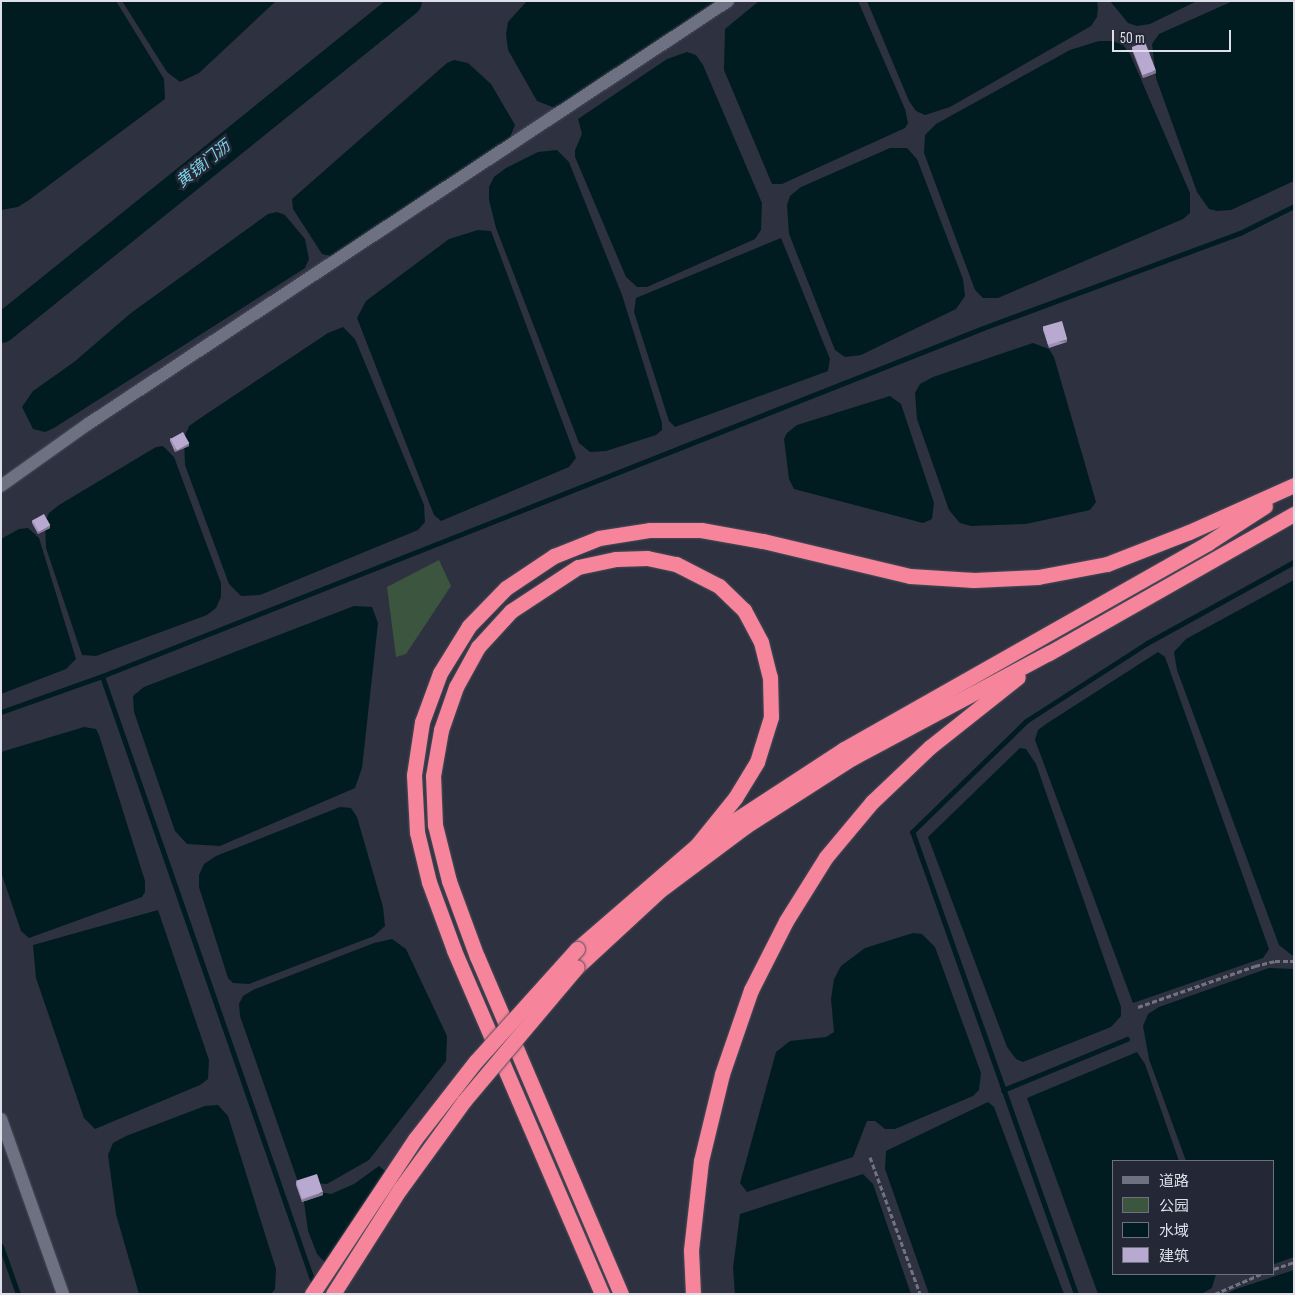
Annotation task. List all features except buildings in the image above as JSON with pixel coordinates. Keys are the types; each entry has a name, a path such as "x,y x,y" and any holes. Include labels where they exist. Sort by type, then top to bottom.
{"highway":[{"path":"312,1294 416,1138 476,1061 577,949 697,845 848,753 1208,543 1294,486"},
{"path":"602,1294 454,950 429,882 417,832 414,775 422,722 440,673 469,626 506,588 554,556 599,538 650,530 701,530 763,541 910,576 974,580 1038,577 1107,564 1189,532 1294,486"},
{"path":"333,1294 400,1189 464,1101 577,967 659,891 848,753 1049,653 1294,514"},
{"path":"621,1294 477,957 452,890 436,824 433,776 441,730 456,687 478,647 511,611 578,567 616,559 647,558 676,564 719,586 744,610 761,642 770,678 771,717 757,762 735,798 697,845"},
{"path":"693,1294 691,1250 701,1161 722,1074 751,990 786,921 826,857 872,802 930,747 1049,653"}],"street":[{"path":"1,486 88,424 728,1"},
{"path":"1,1119 63,1294"}],"path":[{"path":"1138,1007 1254,966 1275,960 1294,961"},
{"path":"870,1157 920,1294"},
{"path":"1275,1269 1294,1262"},
{"path":"1216,1294 1259,1275"}],"green space":[{"path":"439,560 451,586 406,654 396,657 387,587"}],"water":[{"path":"116,1 164,79 165,99 29,200 18,207 1,210 1,2"},
{"path":"122,1 276,1 199,73 180,82 167,72"},
{"path":"527,1 723,1 555,108 537,101 508,50 506,34 508,22"},
{"path":"759,1 858,1 905,109 908,123 905,128 782,184 772,184 724,70 725,29"},
{"path":"867,1 1097,1 1098,8 1097,17 1091,26 950,107 925,115 916,111 909,101"},
{"path":"1110,1 1197,1 1150,24 1137,26 1128,23"},
{"path":"1233,1 1294,1 1294,181 1231,210 1217,211 1209,209 1197,192 1156,78 1152,44 1159,34"},
{"path":"1099,41 1113,41 1123,45 1130,54 1190,193 1190,213 1183,219 998,298 983,298 975,290 924,153 925,135 936,124 1070,50"},
{"path":"687,52 696,55 703,65 762,203 761,230 755,239 647,287 637,287 626,277 575,157 575,150 582,134 578,119 667,59"},
{"path":"454,60 468,63 491,84 515,125 509,140 331,256 322,254 293,209 292,199 447,63"},
{"path":"890,148 907,148 917,159 963,279 965,296 956,309 861,355 845,357 835,350 789,234 787,205 790,196 801,187"},
{"path":"557,150 569,162 622,295 662,423 662,430 656,435 606,451 590,452 579,443 496,228 489,200 489,187 494,177 506,168 538,152"},
{"path":"277,212 285,215 305,239 309,259 305,268 54,428 45,432 33,429 22,407 33,391 74,362 131,313 268,214"},
{"path":"478,230 491,231 576,458 569,467 441,521 434,515 357,318 366,301 449,239"},
{"path":"781,238 830,359 828,371 675,427 669,421 634,312 636,298"},
{"path":"343,327 355,339 424,505 425,522 418,530 260,595 241,596 229,584 185,465 184,438 189,426 199,419 328,333"},
{"path":"1033,343 1049,349 1054,357 1096,502 1090,510 1026,524 971,526 960,523 949,510 917,419 915,393 920,384 933,377"},
{"path":"890,396 901,404 934,503 932,519 923,523 794,489 789,479 784,439 787,433 797,425"},
{"path":"163,446 174,457 221,583 221,597 216,608 207,615 96,656 82,655 46,548 45,522 49,513 59,505 156,447"},
{"path":"28,528 39,538 76,659 66,669 1,694 1,539 19,529"},
{"path":"1294,580 1293,956 1279,945 1177,670 1174,652 1186,639"},
{"path":"354,606 372,607 378,623 362,768 355,788 220,846 187,844 175,831 134,712 133,696 144,687"},
{"path":"1158,652 1165,657 1269,949 1263,958 1133,1003 1035,740 1038,730 1046,724"},
{"path":"84,727 96,729 99,735 145,881 145,892 142,897 29,938 21,931 1,872 1,752"},
{"path":"1020,748 1026,749 1036,764 1121,1007 1121,1016 1111,1027 1023,1062 1016,1059 1007,1047 928,837"},
{"path":"340,807 351,808 357,817 383,907 385,926 374,936 249,984 233,983 228,978 199,887 199,875 204,864 216,856"},
{"path":"158,910 209,1060 208,1079 200,1085 95,1129 84,1118 36,978 33,945"},
{"path":"913,933 922,934 935,947 981,1073 979,1090 973,1096 895,1129 885,1129 875,1121 867,1121 853,1157 747,1192 740,1183 776,1052 790,1041 826,1037 834,1032 831,999 834,979 841,966 865,948"},
{"path":"392,939 406,949 447,1036 446,1061 369,1160 327,1184 298,1182 240,1016 239,1004 243,996 253,990 374,943"},
{"path":"1269,968 1294,969 1294,1257 1275,1264 1275,1160 1186,1160 1149,1059 1143,1026 1148,1014 1159,1007"},
{"path":"1137,1052 1145,1064 1179,1160 1112,1160 1112,1275 1216,1275 1212,1288 1201,1294 1098,1294 1027,1098"},
{"path":"988,1102 994,1107 1064,1294 929,1294 885,1169 886,1151"},
{"path":"218,1105 228,1116 276,1269 275,1289 271,1294 139,1294 116,1214 108,1155 113,1143 126,1136 205,1106"},
{"path":"379,1166 393,1178 333,1271 317,1254 308,1231 303,1195 313,1191 331,1194 354,1184"},
{"path":"863,1174 873,1184 911,1294 735,1294 733,1268 740,1214"},
{"path":"1294,1270 1294,1294 1226,1294 1236,1289"}],"waterway":[{"name":"黄镜门沥","path":"1,328 407,1"},
{"path":"1,712 102,676 983,328 1240,233 1294,206"},
{"path":"1076,1294 912,832 1026,721 1147,643 1294,562"},
{"path":"102,676 314,1285"},
{"path":"1003,1090 1127,1039"},
{"path":"1,1246 18,1294"}]}
